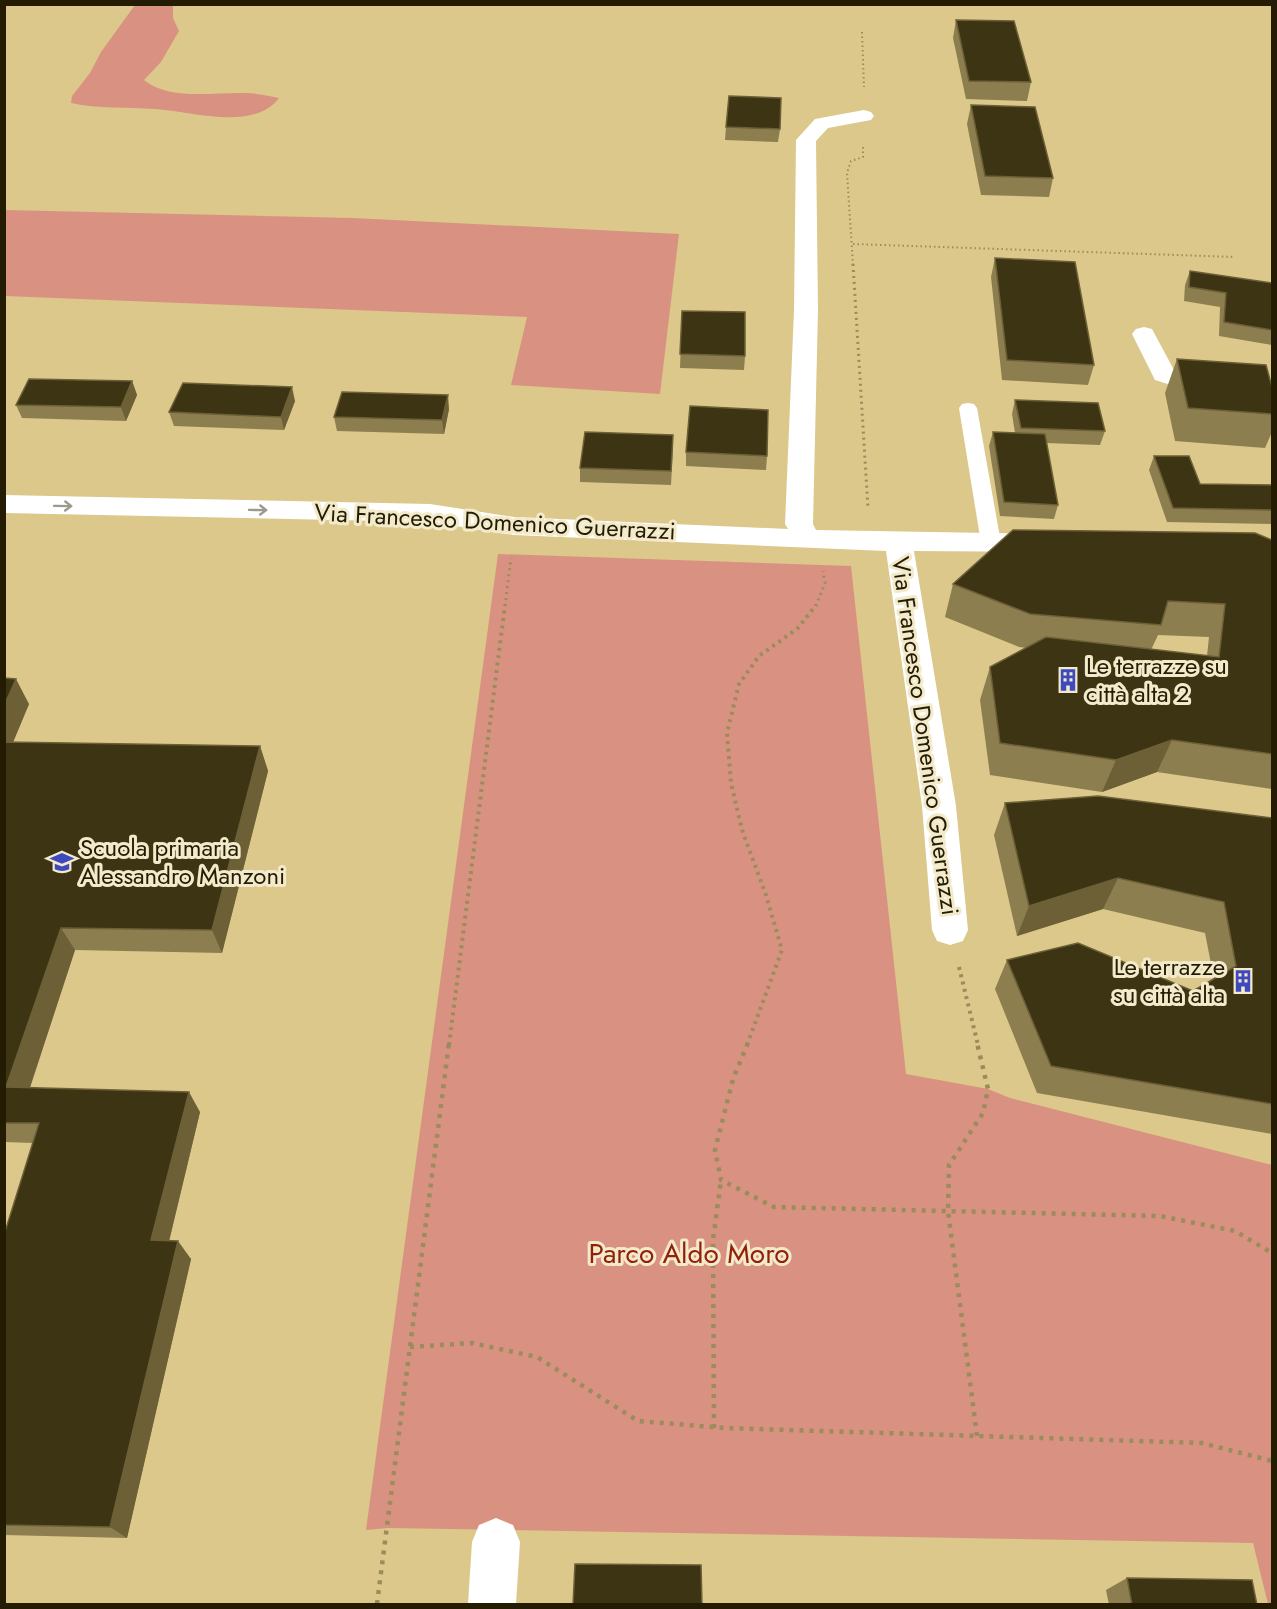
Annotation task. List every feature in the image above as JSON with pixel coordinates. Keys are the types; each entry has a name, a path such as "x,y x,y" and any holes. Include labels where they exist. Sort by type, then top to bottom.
{"street":[{"path":"806,538 799,524 806,310 806,140 822,123 864,117"},
{"path":"1144,334 1164,375 1174,378 1272,387"},
{"name":"Via Francesco Domenico Guerrazzi","path":"4,504 430,513 514,526 855,541 1073,542"},
{"name":"Via Francesco Domenico Guerrazzi","path":"899,542 939,806 950,930"},
{"path":"492,1605 496,1542"}],"lane":[{"path":"968,408 991,543"}],"path":[{"path":"862,32 863,157 853,159 848,163 847,173 868,516"},
{"path":"853,244 1235,257"},
{"path":"377,1605 514,526"},
{"path":"714,1428 713,1240 721,1180 715,1150 730,1089 764,1004 782,950 766,896 742,830 731,783 727,733 739,684 759,656 798,628 815,608 825,583 824,559 857,559 855,541"},
{"path":"950,930 988,1089 983,1113 949,1165 948,1211 977,1436"},
{"path":"721,1180 774,1207 1160,1216 1235,1231 1272,1253"},
{"path":"410,1347 472,1343 537,1357 638,1421 714,1428 1202,1443 1272,1461"}],"green space":[{"path":"135,5 173,5 173,18 179,31 161,62 144,80 154,87 179,93 250,93 279,98 268,108 238,117 71,103 72,96"},
{"path":"5,210 353,218 679,234 660,394 511,385 527,317 5,296"},
{"name":"Parco Aldo Moro","path":"498,554 851,566 906,1074 988,1089 1010,1098 1272,1165 1272,1604 1268,1604 1253,1543 388,1528 366,1530"}],"building":[{"path":"956,20 1014,21 1031,82 969,81"},
{"path":"729,96 781,98 780,129 726,127"},
{"path":"971,105 1035,107 1053,178 985,176"},
{"path":"995,258 1075,262 1094,365 1007,360"},
{"path":"1190,271 1272,283 1272,330 1224,322 1226,293 1189,287"},
{"path":"682,311 745,312 745,356 680,354"},
{"path":"1177,359 1266,365 1272,387 1272,414 1188,408"},
{"path":"29,379 132,381 121,407 16,405"},
{"path":"183,383 292,387 281,417 169,412"},
{"path":"342,392 448,395 442,420 334,417"},
{"path":"1015,400 1098,403 1105,431 1021,428"},
{"path":"690,406 768,410 767,456 686,452"},
{"path":"585,432 673,435 671,471 580,468"},
{"path":"993,432 1045,434 1058,505 1004,502"},
{"path":"1154,456 1189,456 1200,484 1272,485 1272,510 1173,508"},
{"name":"Le terrazze su città alta 2","path":"1013,530 1255,533 1272,540 1272,754 1172,740 1116,760 1000,743 990,667 1046,637 1219,657 1225,604 1168,601 1161,625 1030,614 953,584"},
{"path":"4,678 16,679 4,706"},
{"path":"4,742 260,746 212,930 61,928 6,1087 189,1092 151,1240 178,1241 110,1527 4,1525 4,1235 39,1123 4,1123"},
{"name":"Le terrazze su città alta","path":"1098,796 1272,818 1272,1104 1051,1066 1007,960 1078,943 1193,991 1236,966 1224,902 1118,878 1029,906 1005,803"},
{"path":"575,1564 701,1565 702,1605 573,1605"},
{"path":"1127,1578 1252,1580 1257,1605 1132,1605"}],"place":[{"name":"Le terrazze su città alta 2","path":"1068,680"},
{"name":"Scuola primaria Alessandro Manzoni","path":"62,862"},
{"name":"Le terrazze su città alta","path":"1243,981"}]}
